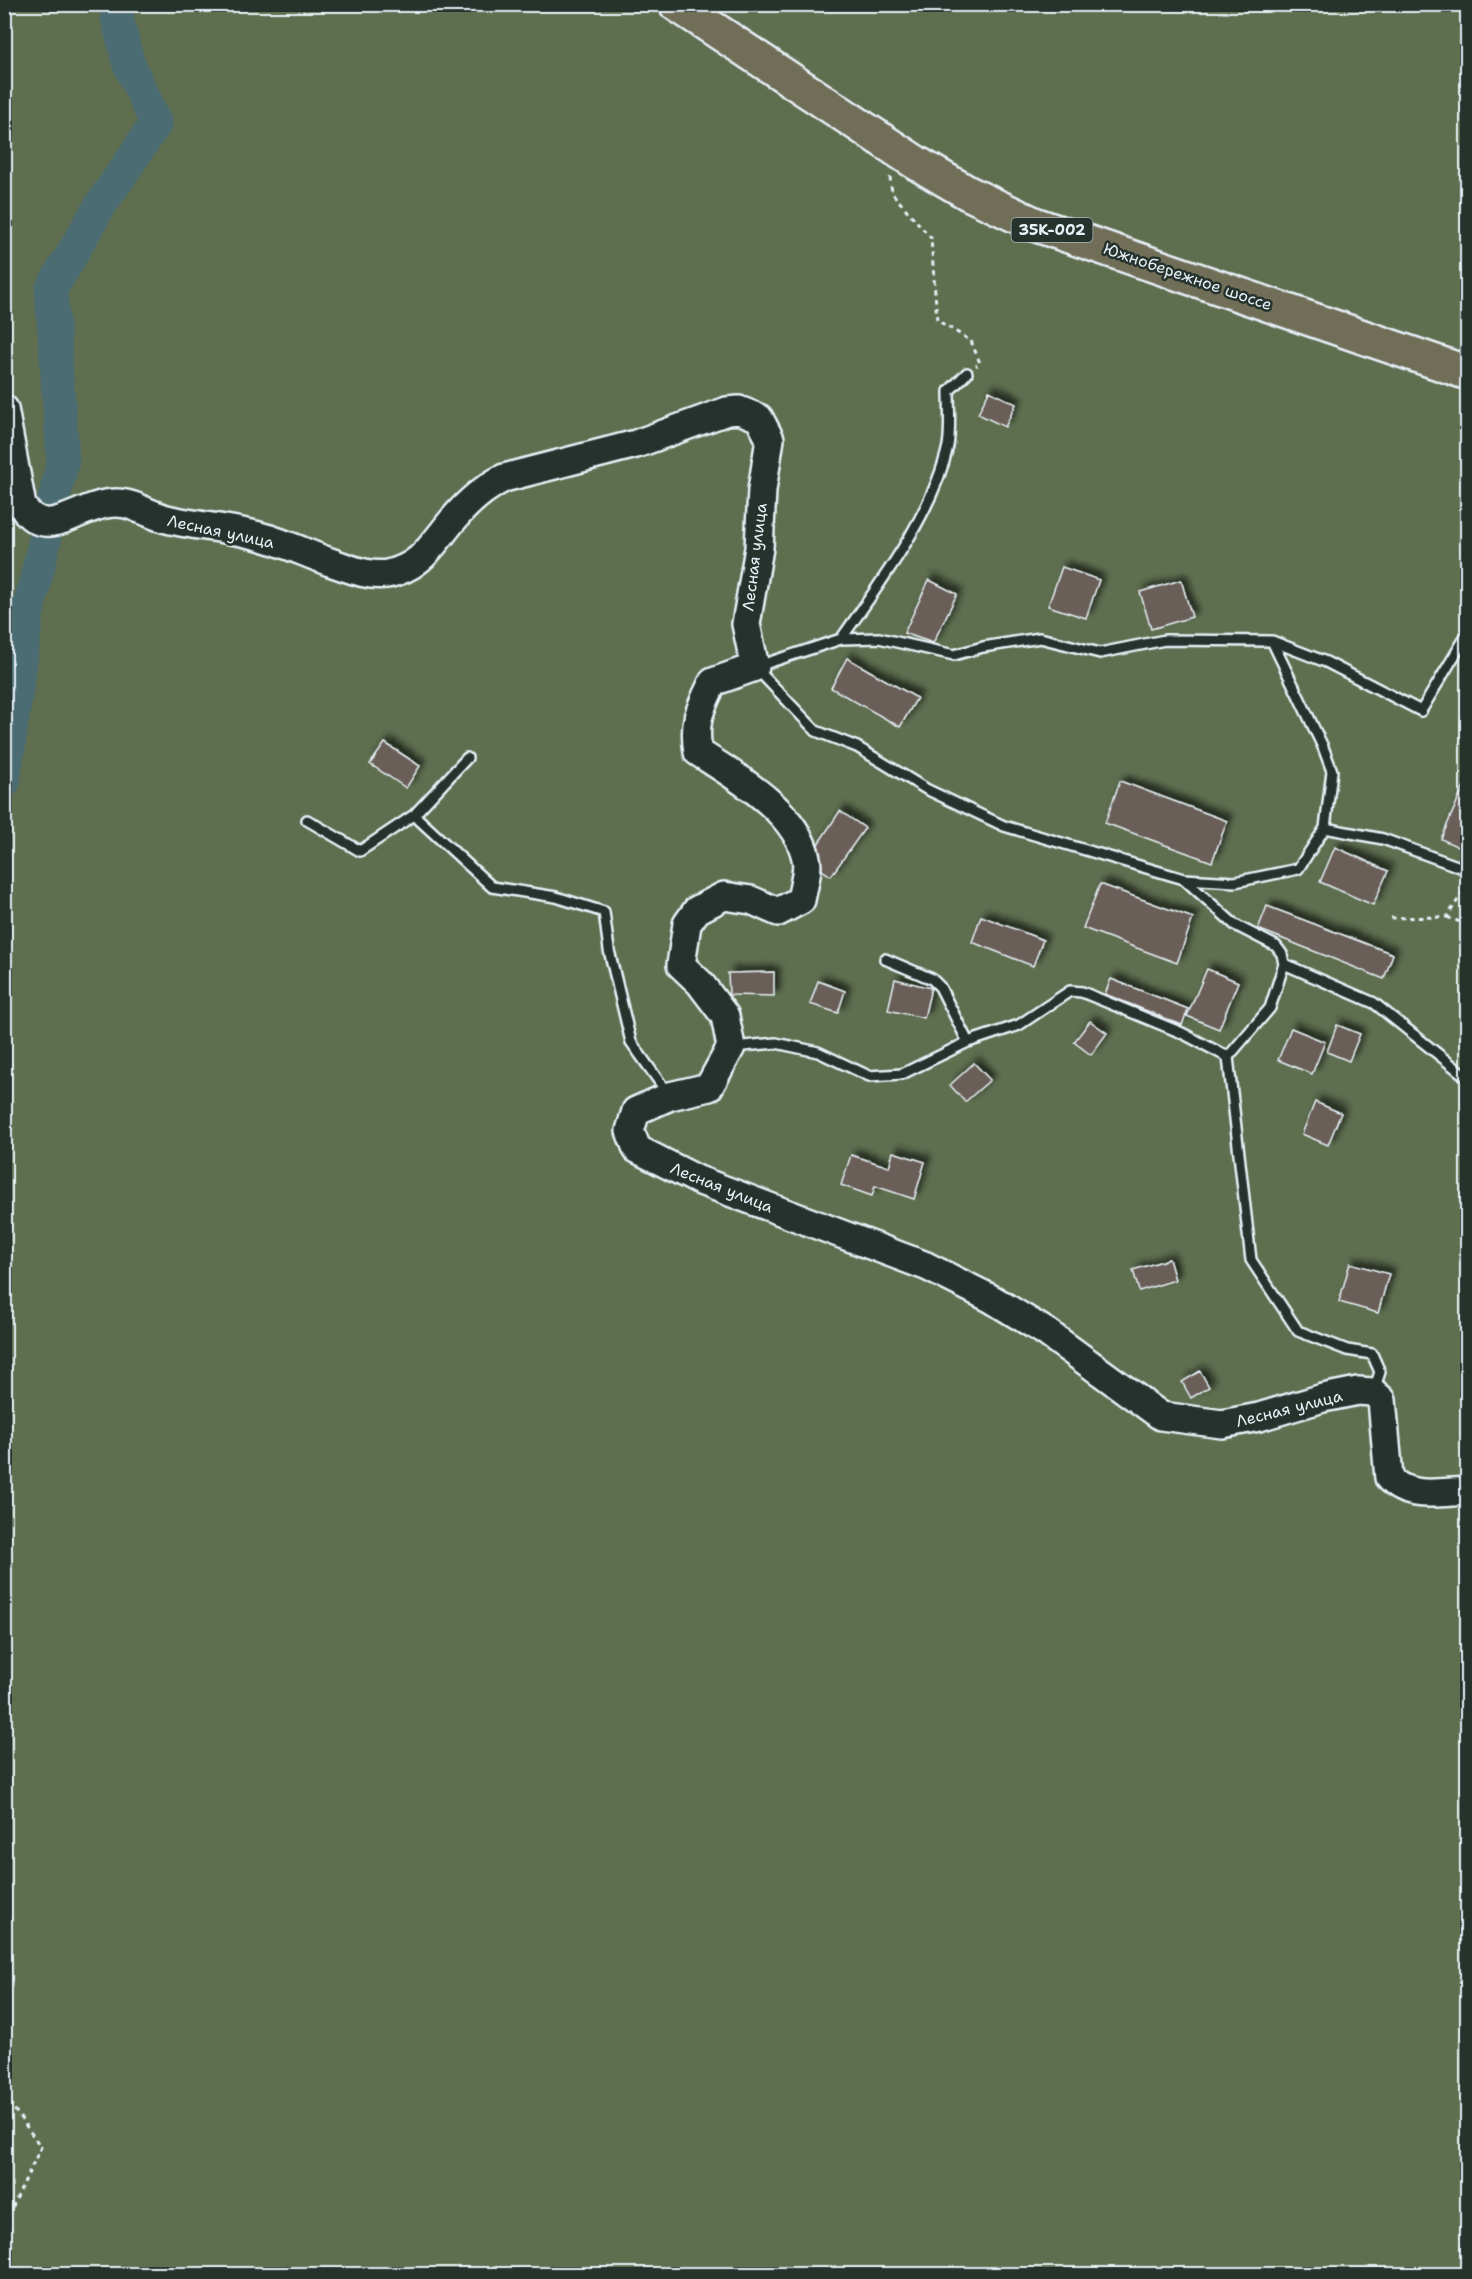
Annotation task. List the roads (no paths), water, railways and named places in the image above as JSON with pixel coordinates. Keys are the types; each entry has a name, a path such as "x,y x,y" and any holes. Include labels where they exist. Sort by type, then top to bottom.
{"highway":[{"name":"Южнобережное шоссе","path":"676,4 968,194 1034,224 1467,373"},
{"name":"Южнобережное шоссе","path":"709,4 807,62 926,152 979,182 1045,212 1330,308 1467,359"}],"street":[{"name":"Лесная улица","path":"4,409 22,506 28,516 42,523 59,522 86,508 105,502 120,502 161,518 266,538 365,573 385,574 404,569 426,556 452,522 475,498 488,486 504,478 636,444 728,411 750,412 759,418 770,439 762,490 759,548 746,624 755,667"},
{"path":"731,1047 725,1016 700,983 681,965 687,924 697,910 724,896 751,900 778,912 801,900 807,859 791,826 761,794 698,752 695,732 698,713 713,681 755,667"},
{"name":"Лесная улица","path":"731,1047 709,1087 670,1096 636,1111 630,1131 637,1149 698,1180 926,1266 992,1299 1046,1332 1161,1416 1222,1424 1259,1417 1332,1396 1373,1392"},
{"path":"1373,1392 1382,1400 1389,1478 1398,1487 1411,1492 1467,1491"}],"lane":[{"path":"841,639 894,563 935,484 948,445 949,391 967,373"},
{"path":"1272,641 1323,747 1332,771 1325,828 1298,869 1235,882 1184,879 1004,826 926,789 857,747 816,731 755,667 841,639 879,638 954,655 983,647 1040,638 1100,652 1165,640 1272,641 1326,662 1421,711 1467,633"},
{"path":"307,820 360,851 414,815 467,758"},
{"path":"414,815 492,887 556,897 604,912 609,950 631,1042 670,1096"},
{"path":"1325,828 1383,839 1467,870"},
{"path":"1184,879 1235,925 1276,946 1282,954 1284,964 1270,1008 1228,1057 1251,1260 1298,1331 1347,1350 1372,1354 1380,1372 1373,1392"},
{"path":"885,959 932,979 940,987 968,1042"},
{"path":"1284,964 1374,1003 1467,1078"},
{"path":"731,1047 777,1043 818,1052 869,1076 902,1074 968,1042 1019,1025 1070,991 1082,992 1182,1034 1228,1057"}],"waterway":[{"path":"52,508 63,460 51,290 98,209 156,123 128,62 114,4"},
{"path":"4,782 28,611 45,540"}]}
